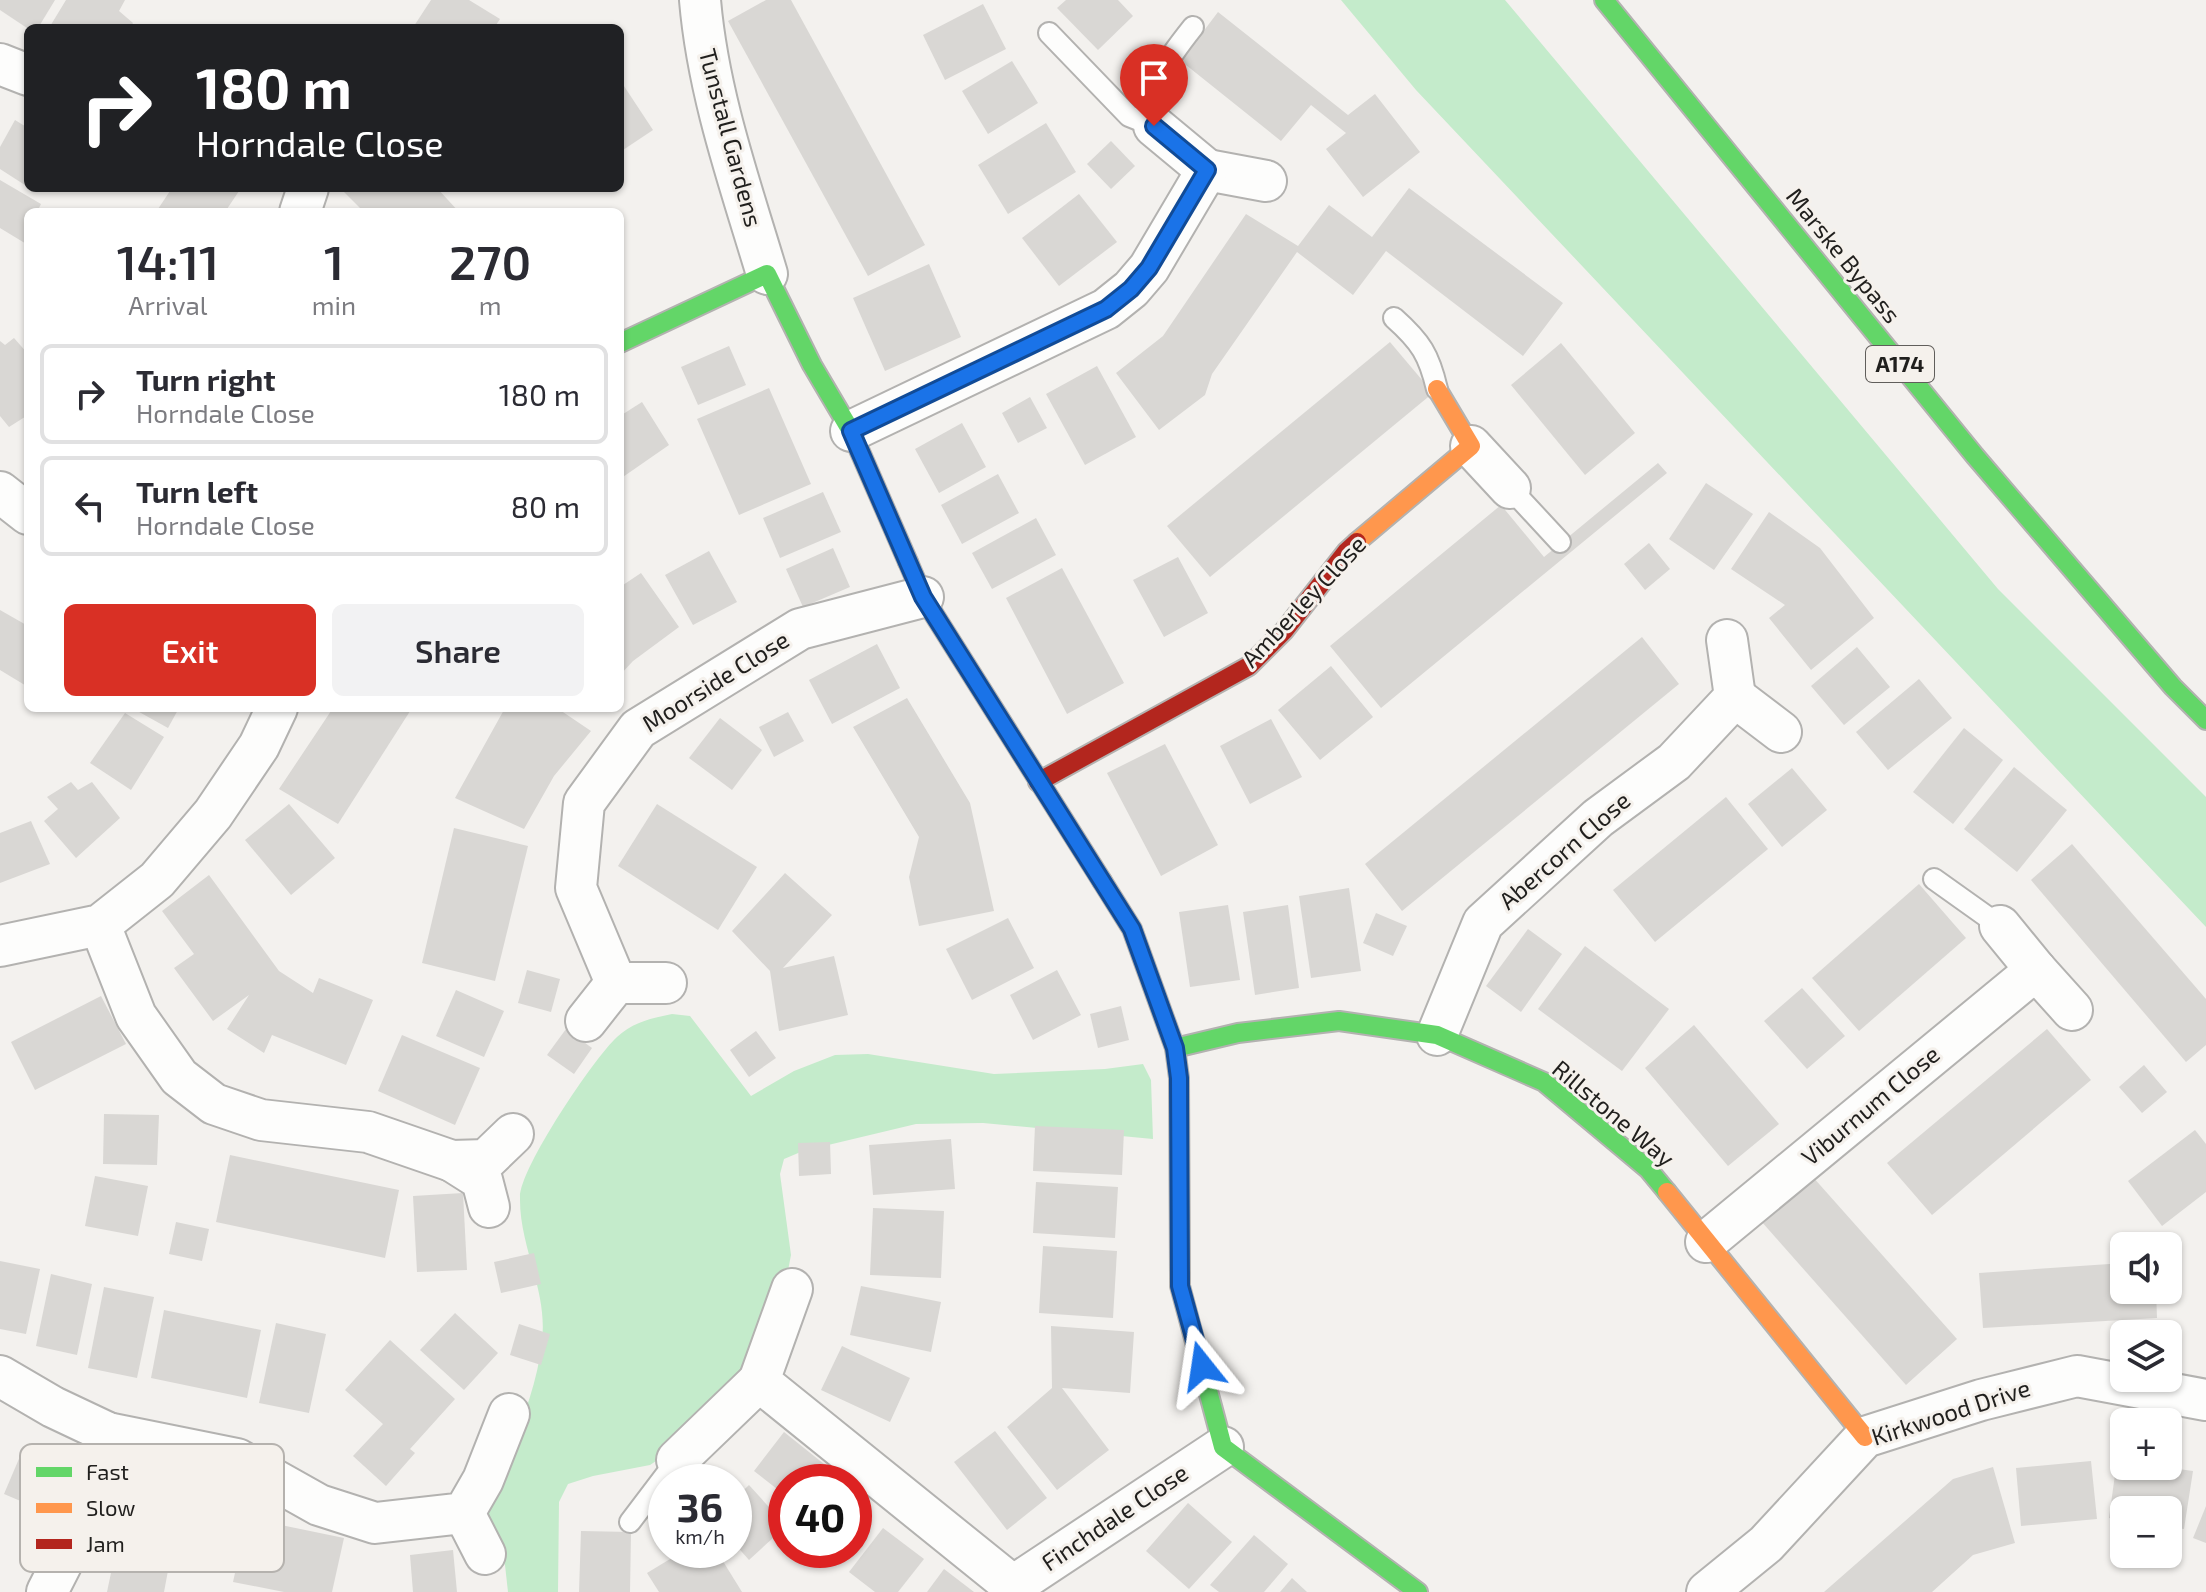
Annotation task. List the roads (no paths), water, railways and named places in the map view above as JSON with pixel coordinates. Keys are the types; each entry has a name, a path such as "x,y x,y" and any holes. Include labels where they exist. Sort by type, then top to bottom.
{"street":[{"name":"Tunstall Gardens","path":"700,0 703,36 723,132 767,274"},
{"name":"Marske Bypass","path":"1604,0 1975,456 2173,687 2206,720"},
{"path":"0,64 24,73"},
{"path":"1154,126 1207,170 1266,181"},
{"path":"851,431 1106,309 1131,289 1149,268 1207,170"},
{"path":"624,341 767,274 812,365 851,431 923,597 1132,929 1175,1048 1179,1078 1180,1286 1223,1447 1418,1592"},
{"path":"1437,389 1471,446 1510,488"},
{"name":"Amberley Close","path":"1038,782 1249,666 1284,631 1346,552 1471,446"},
{"path":"0,492 24,511"},
{"name":"Moorside Close","path":"616,983 576,888 584,803 638,729 800,629 923,597"},
{"path":"1727,640 1735,697 1781,732"},
{"name":"Abercorn Close","path":"1437,1035 1483,923 1598,818 1674,762 1735,697"},
{"path":"0,946 100,925 157,880 213,814 259,746 275,712"},
{"path":"100,925 136,1016 179,1077 214,1104 261,1120 368,1132 452,1161 482,1180 489,1207"},
{"path":"2000,926 2072,1010"},
{"name":"Viburnum Close","path":"1706,1242 2036,970"},
{"path":"586,1021 616,983 666,983"},
{"name":"Rillstone Way","path":"1175,1048 1238,1033 1339,1021 1437,1035 1544,1082 1648,1169 1865,1437"},
{"path":"452,1161 486,1160 513,1134"},
{"path":"677,1460 759,1381 792,1289"},
{"path":"0,1376 53,1407 108,1433 163,1444"},
{"name":"Kirkwood Drive","path":"1707,1592 1766,1544 1865,1437 1981,1400 2077,1376 2206,1400"},
{"path":"759,1381 1012,1589"},
{"path":"464,1513 483,1480 509,1414"},
{"path":"104,1444 108,1433"},
{"name":"Finchdale Close","path":"1012,1589 1223,1447"},
{"path":"284,1485 319,1505 375,1523 464,1513"},
{"path":"464,1513 485,1554"},
{"path":"47,1592 57,1572"}],"lane":[{"path":"1049,33 1129,116 1154,126 1153,104 1165,61 1193,27"},
{"path":"1394,318 1417,339 1430,360 1437,389"},
{"path":"1510,488 1560,542"},
{"path":"1934,879 2000,926"},
{"path":"630,1522 677,1460"}]}
